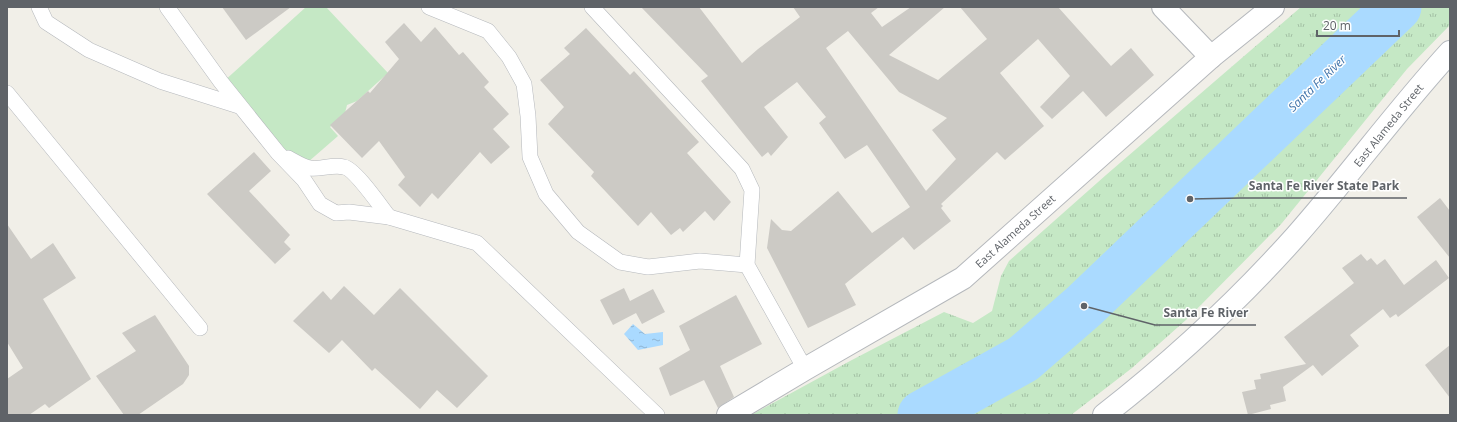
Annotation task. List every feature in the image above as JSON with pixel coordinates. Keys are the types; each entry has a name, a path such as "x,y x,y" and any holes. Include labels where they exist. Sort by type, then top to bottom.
{"street":[{"path":"1163,7 1211,58"},
{"name":"East Alameda Street","path":"728,415 963,278 1211,58 1273,7"},
{"name":"East Alameda Street","path":"1104,415 1199,335 1250,286 1307,223 1424,80 1450,52"}],"lane":[{"path":"39,7 46,22 89,50 160,81 239,106"},
{"path":"166,7 239,106 278,153 304,180 320,204 336,213 349,212 389,217 477,244 657,415"},
{"path":"429,7 488,31 509,57 524,84 528,116 530,157 546,194 578,232 620,262 648,267 700,261 747,265"},
{"path":"592,7 742,169 752,190 747,265 805,369"},
{"path":"7,93 200,328"},
{"path":"278,153 311,168 329,166 346,167 364,183 374,199 389,217"}],"green space":[{"path":"306,7 326,7 388,73 357,101 347,105 345,113 330,127 338,136 300,169 223,82"},
{"path":"1301,7 1450,7 1450,25 1407,69 1282,223 1187,319 1132,368 1071,415 751,415 944,312 973,323 992,311 1001,276 1009,261 1106,175"}],"water":[{"path":"633,324 645,334 663,332 663,345 638,350 624,334"}],"building":[{"path":"222,7 291,7 246,40"},
{"path":"641,7 699,7 742,63 800,17 793,7 879,7 871,13 882,27 911,7 945,7 889,55 938,80 987,39 960,7 1058,7 1111,66 1131,48 1154,75 1106,117 1083,91 1052,119 1040,107 1070,76 1038,39 1000,73 1044,126 1005,160 997,152 941,204 943,206 941,208 951,221 914,250 903,237 845,284 856,305 808,328 767,248 771,219 782,230 791,231 838,191 872,233 910,207 867,145 845,159 819,123 826,117 797,82 764,107 788,137 771,156 768,152 762,157 701,81 708,76","holes":["848,31 899,92 947,118 932,130 956,159 926,191 826,48"]},
{"path":"404,23 421,42 435,27 459,55 463,52 489,82 484,87 509,114 493,129 510,147 491,164 480,152 438,199 432,193 420,207 398,185 405,177 379,141 362,158 330,125 368,91 370,93 399,59 385,42"},
{"path":"586,28 630,75 634,71 699,142 687,153 731,202 714,221 705,211 683,232 680,228 671,235 651,212 638,226 591,176 594,172 548,124 564,107 540,80 570,54 564,48"},
{"path":"254,152 271,171 249,191 290,235 284,242 291,249 275,264 207,194"},
{"path":"1440,198 1450,211 1450,258 1417,217"},
{"path":"7,224 31,259 53,243 76,278 43,299 91,379 49,408 45,404 29,415 7,415 7,379 23,368 7,342"},
{"path":"1361,254 1367,261 1371,258 1377,265 1385,259 1404,285 1436,260 1449,278 1398,317 1396,314 1390,318 1383,309 1350,335 1359,346 1322,376 1313,365 1283,387 1286,401 1270,405 1271,409 1248,415 1242,392 1256,389 1254,380 1261,379 1260,374 1306,364 1284,337 1354,283 1342,268"},
{"path":"344,286 374,315 400,288 488,376 457,408 437,390 420,409 375,368 372,371 342,340 329,353 293,321 323,291 331,300"},
{"path":"624,288 630,301 653,289 665,312 642,324 636,313 613,325 600,300"},
{"path":"736,295 762,344 720,366 734,397 718,408 704,380 670,396 659,368 690,350 679,326"},
{"path":"155,315 189,366 189,375 183,384 138,415 124,415 96,376 136,351 122,333"},
{"path":"1450,345 1450,398 1425,365"}],"waterway":[{"name":"Santa Fe River","path":"922,415 1023,359 1084,306 1397,7"}],"place":[{"name":"Santa Fe River State Park","path":"1190,199"},
{"name":"Santa Fe River","path":"1084,306"}]}
